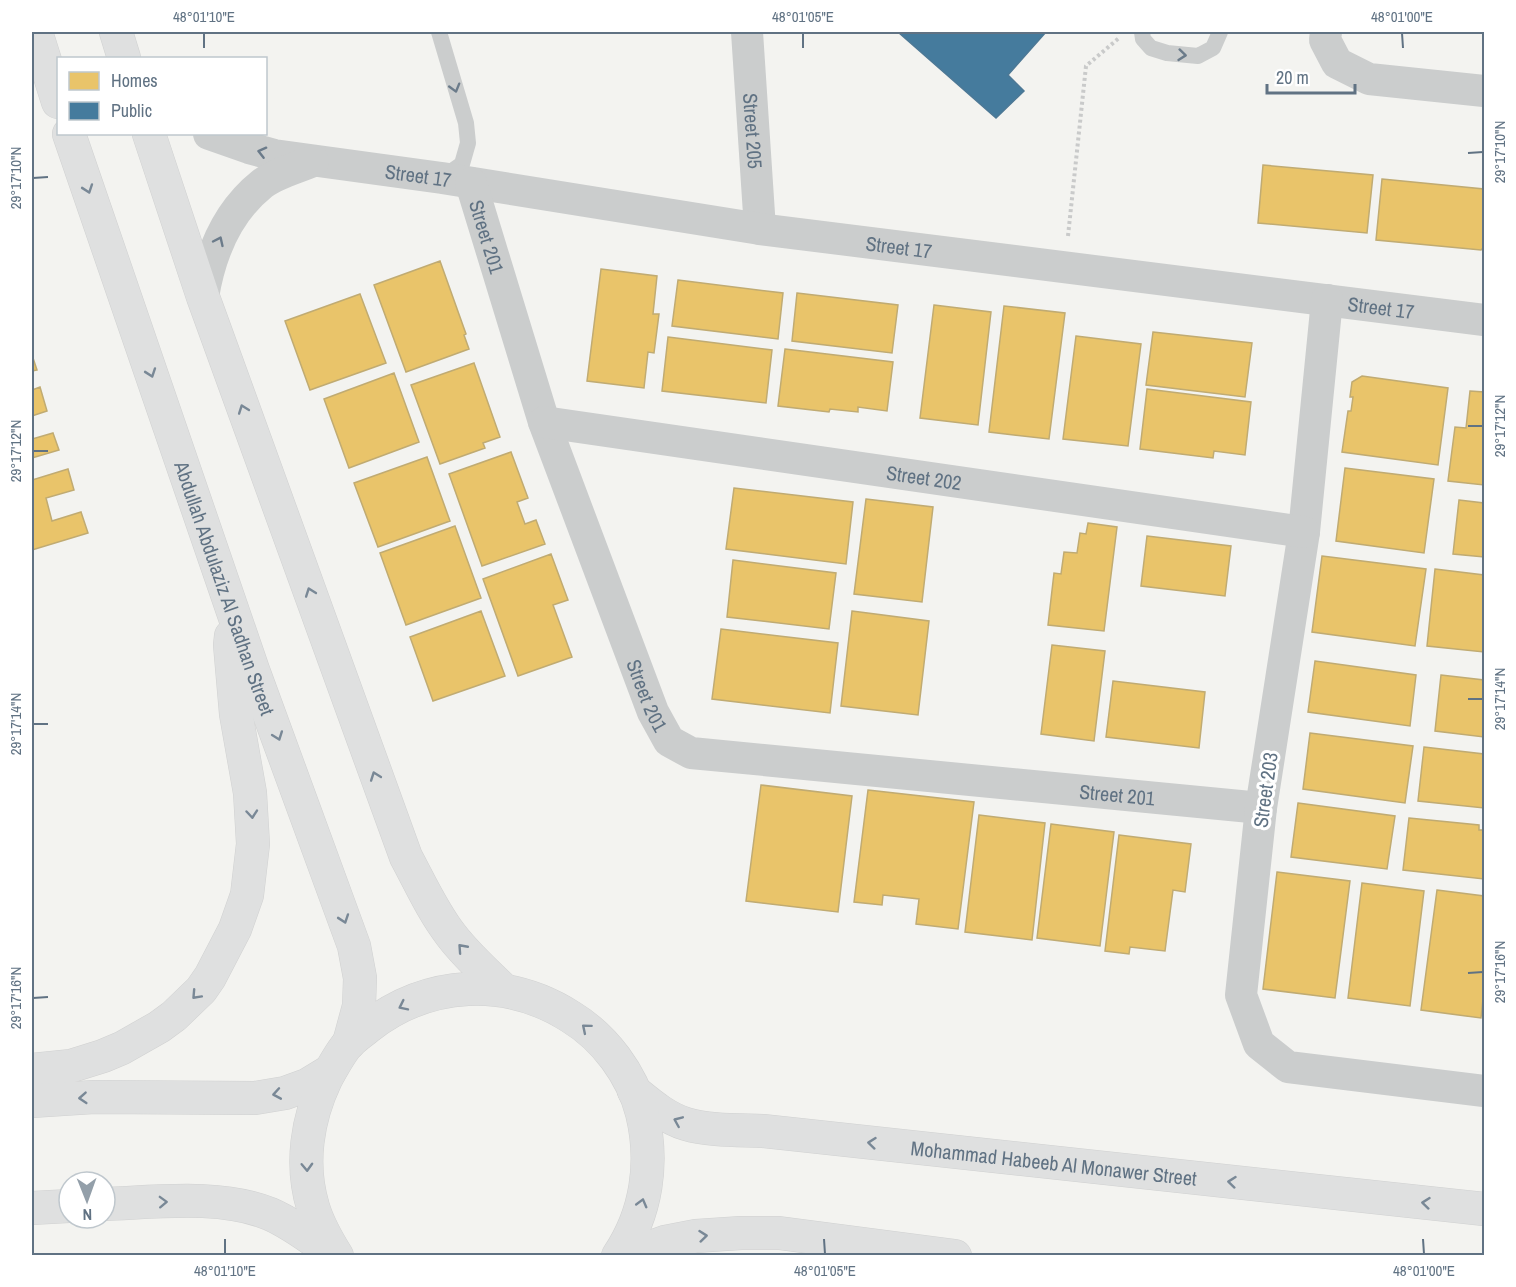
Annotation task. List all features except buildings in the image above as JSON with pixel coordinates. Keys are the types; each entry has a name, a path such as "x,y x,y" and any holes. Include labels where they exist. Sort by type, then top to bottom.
{"main road":[{"path":"36,32 57,100"},
{"path":"116,32 124,57"},
{"name":"Abdullah Abdulaziz Al Sadhan Street","path":"69,135 233,610 354,946 360,978 358,1006 349,1043"},
{"path":"149,135 203,297 405,857 451,936 504,990"},
{"path":"32,1070 71,1066 103,1056 159,1027 201,990 235,929 247,895 254,844 250,793 236,714 230,645 233,610"},
{"path":"336,1256 323,1233 313,1207 307,1179 306,1151 310,1123 318,1096 330,1071 349,1043 392,1011 427,996 465,989 504,990 531,997 558,1008 582,1024 603,1043 621,1066 634,1091 645,1126 648,1163 647,1182 638,1217 618,1256"},
{"path":"32,1101 94,1097 255,1098 285,1093 307,1085 330,1071"},
{"name":"Mohammad Habeeb Al Monawer Street","path":"634,1091 671,1118 687,1125 711,1129 774,1132 1485,1209"},
{"path":"117,1204 183,1201 243,1206 270,1214 292,1225 336,1256"},
{"path":"32,1208 57,1207"},
{"path":"626,1256 665,1242 696,1236 760,1233 779,1233 955,1256"}],"street":[{"name":"Street 205","path":"747,32 760,229"},
{"path":"1326,32 1325,40 1337,63 1369,79 1485,90"},
{"path":"32,51 40,62 57,101"},
{"name":"Street 17","path":"213,135 274,155 457,180 760,229 1485,320"},
{"name":"Street 17","path":"203,297 206,275 217,244 233,215 247,198 263,183 316,160"},
{"name":"Street 201","path":"457,180 544,423 653,712 669,741 691,753 1261,807"},
{"name":"Street 203","path":"1328,300 1304,532 1261,807 1241,995 1259,1044 1288,1067 1485,1091"},
{"name":"Street 202","path":"544,423 1304,532"}],"lane":[{"path":"439,32 466,123 468,143 457,180"},
{"path":"1142,32 1143,39 1151,48 1167,53 1198,56 1213,48 1220,32"}],"path":[{"path":"1064,267 1086,66 1126,32"}]}
